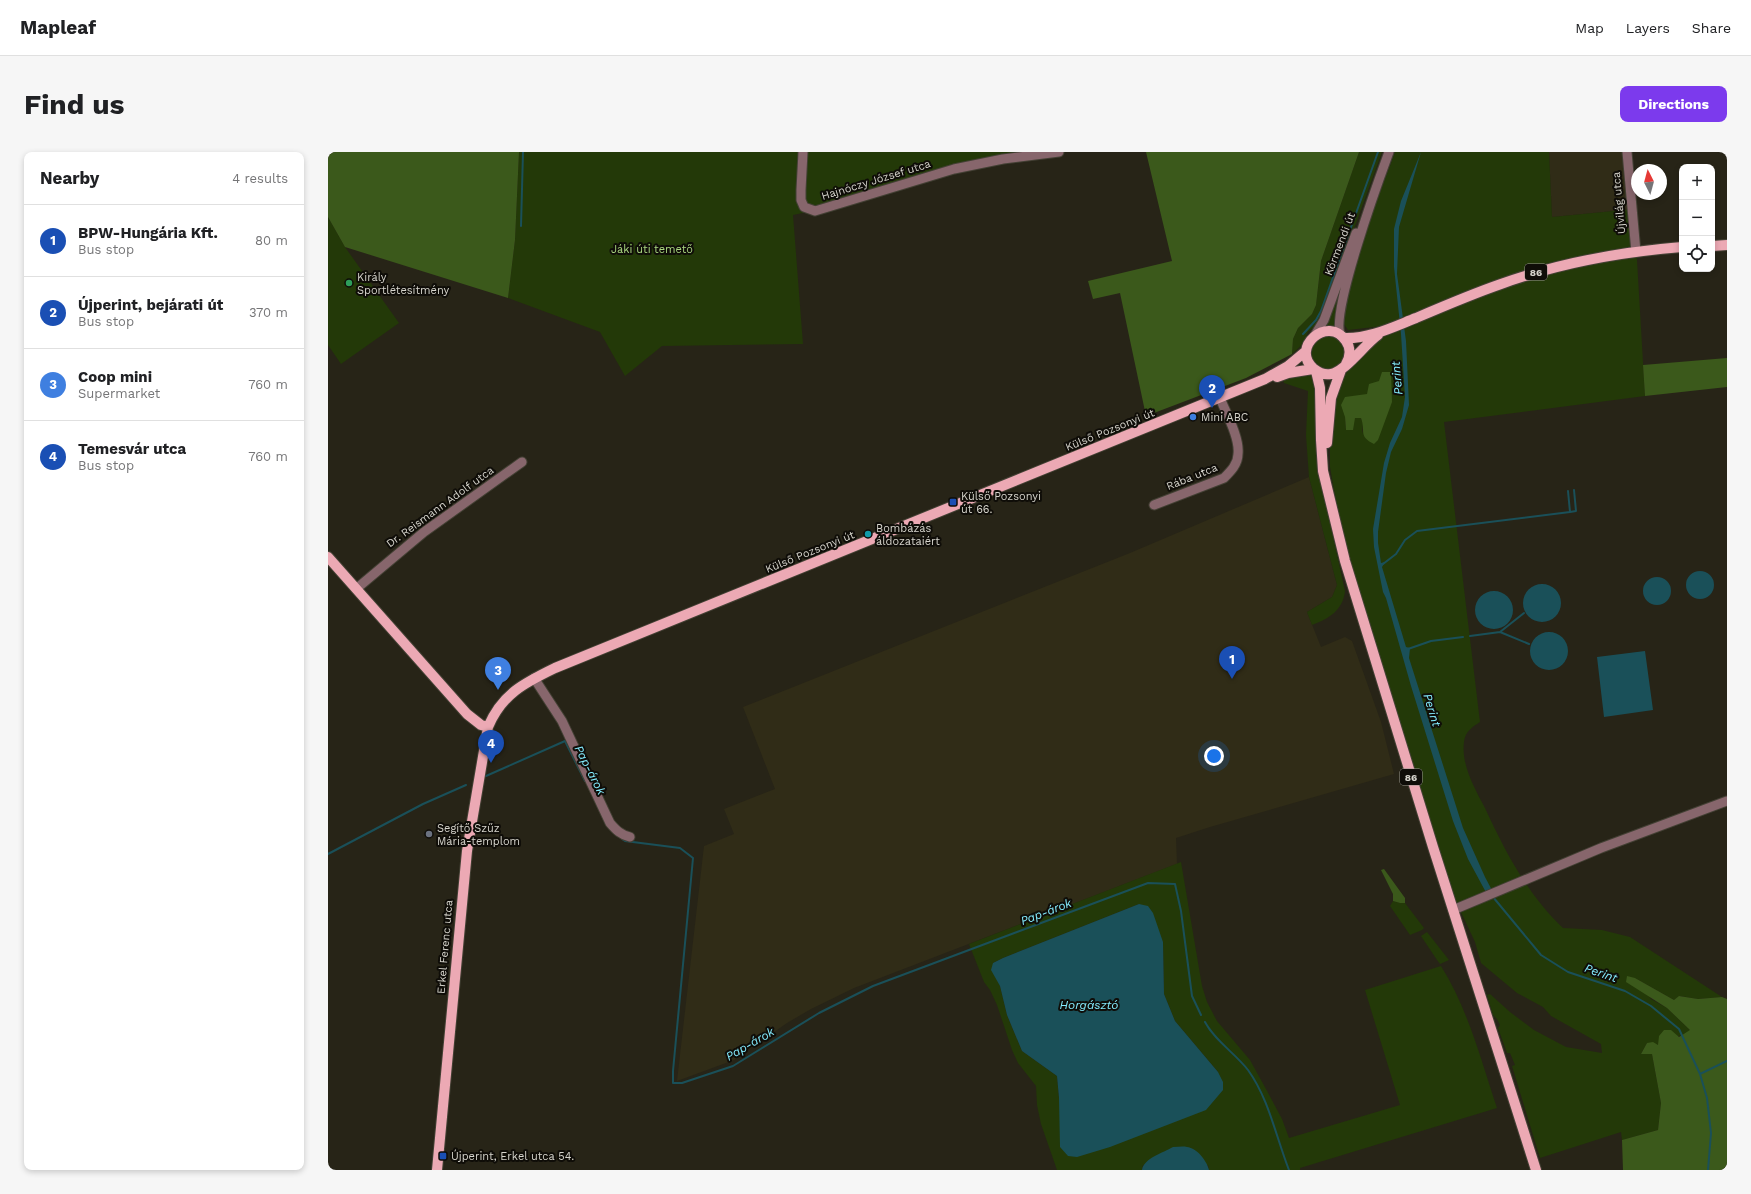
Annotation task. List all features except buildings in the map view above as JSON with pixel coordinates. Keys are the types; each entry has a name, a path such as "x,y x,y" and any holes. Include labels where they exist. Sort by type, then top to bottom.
{"main road":[{"path":"1715,246 1727,246"},
{"name":"86","path":"1342,337 1358,338 1384,330 1501,284 1541,271 1581,261 1636,252 1679,247"},
{"name":"86","path":"1343,367 1384,330"},
{"name":"86","path":"1316,335 1326,331 1334,332 1342,337 1349,349 1349,357 1334,385 1331,398 1327,464 1331,505"},
{"path":"1248,386 1273,375 1306,352 1310,341 1316,335"},
{"name":"86","path":"1306,352 1307,359 1315,370 1320,388 1323,465 1331,505 1350,579 1536,1170"},
{"path":"1248,386 1288,373 1315,370 1329,374 1343,367"},
{"name":"Külső Pozsonyi út","path":"488,727 493,715 509,695 520,686 555,668 1248,386"},
{"path":"328,557 467,714 481,725 488,727"},
{"name":"Erkel Ferenc utca","path":"437,1170 464,873 488,727"}],"street":[{"name":"Hajnóczy József utca","path":"803,152 801,200 804,207 815,211 954,169 1003,159 1058,152"},
{"name":"Körmendi út","path":"1342,337 1338,328 1341,305 1361,233 1389,152"},
{"name":"Újvilág utca","path":"1627,152 1636,252"},
{"name":"Körmendi út","path":"1316,335 1324,320 1358,229 1386,161"},
{"name":"Rába utca","path":"1154,505 1224,478 1231,471 1238,460 1239,452 1234,434 1220,398"},
{"name":"Dr. Reismann Adolf utca","path":"356,589 424,532 522,462"},
{"path":"534,678 562,721 610,823 620,833 630,837"},
{"path":"1453,910 1601,848 1727,801"}],"shaded area":[{"path":"1549,152 1628,152 1631,180 1631,200 1633,200 1634,209 1552,217"},
{"path":"1309,477 1337,585 1332,597 1307,612 1321,647 1345,637 1352,641 1381,722 1394,774 1176,838 1177,864 854,988 811,1009 787,1023 734,1060 677,1081 704,846 734,834 724,809 775,789 743,707 1130,553"}],"green space":[{"path":"328,152 519,152 515,240 508,298 345,247 328,217"},
{"name":"Jáki úti temető","path":"519,152 1058,152 1003,159 822,209 793,215 803,344 662,346 625,376 600,332 508,298 515,240"},
{"path":"1146,152 1359,152 1321,261 1316,305 1312,314 1298,328 1293,339 1292,354 1246,378 1146,416 1120,293 1093,299 1088,281 1172,261"},
{"path":"1359,152 1382,152 1320,322 1308,332 1303,344 1292,354 1293,339 1298,328 1312,314 1316,305 1321,261"},
{"path":"1395,152 1549,152 1552,217 1634,209 1645,396 1444,422 1480,722 1467,733 1464,742 1465,759 1473,785 1518,871 1538,901 1563,928 1602,930 1630,937 1722,997 1698,999 1680,996 1674,1000 1635,978 1651,999 1667,1008 1691,1031 1658,1045 1647,1043 1641,1054 1652,1054 1661,1103 1658,1130 1622,1140 1621,1132 1540,1158 1512,1066 1515,1065 1510,1053 1507,1053 1498,1028 1500,1025 1493,1015 1487,995 1490,994 1510,1012 1534,1030 1566,1047 1602,1053 1601,1044 1551,1016 1543,1007 1517,993 1481,963 1475,942 1452,893 1348,554 1330,467 1330,428 1337,385 1383,326 1348,330 1343,323 1346,301 1357,258","holes":["1379,381 1362,434 1363,424 1361,418 1355,418 1346,430 1345,417"]},
{"name":"Király Sportlétesítmény","path":"328,217 345,247 399,323 341,364 328,345"},
{"path":"1344,273 1334,326 1326,326"},
{"path":"1327,335 1340,341 1345,348 1346,352 1338,369 1320,370 1310,356 1314,341"},
{"path":"1727,358 1727,387 1645,396 1643,365"},
{"path":"1306,371 1315,376 1321,482 1345,591 1344,598 1338,609 1329,617 1312,625 1307,612 1332,597 1337,585 1309,477 1306,435 1308,391 1284,383 1282,376"},
{"path":"1382,372 1391,372 1392,402 1378,440 1374,444 1364,436 1361,418 1355,418 1353,430 1346,430 1345,417 1341,405 1345,397 1367,394 1369,384 1379,381"},
{"path":"1181,862 1202,986 1207,1002 1217,1021 1250,1060 1282,1119 1289,1138 1400,1105 1365,990 1441,966 1451,982 1466,1017 1497,1108 1300,1168 1300,1170 1209,1170 1208,1165 1143,1165 1142,1170 1057,1170 1041,1124 1037,1105 1036,1086 1018,1063 1012,1050 997,1005 990,990 984,982 969,944","holes":["1139,904 1163,942 1164,994 1175,1021 1218,1072 1059,1098 1057,1076 1022,1051 1007,1015 993,963"]},
{"path":"1384,869 1405,898 1405,903 1393,901 1393,894 1381,870"},
{"path":"1393,901 1405,903 1424,928 1410,935 1390,906"},
{"path":"1427,932 1449,960 1440,964 1421,936"},
{"path":"1627,976 1635,978 1674,1000 1679,996 1698,999 1722,997 1727,999 1727,1170 1623,1170 1622,1140 1658,1130 1661,1103 1652,1054 1641,1054 1647,1043 1653,1042 1658,1045 1659,1036 1664,1030 1671,1030 1679,1037 1690,1030 1667,1008 1626,982"}],"water":[{"path":"1421,152 1399,227 1397,274 1406,341 1409,405 1402,429 1391,452 1386,473 1378,532 1378,543 1381,563 1385,562 1382,567 1406,647 1410,648 1409,658 1463,828 1495,896 1489,898 1468,859 1453,821 1383,592 1374,547 1373,529 1384,463 1390,443 1402,417 1405,397 1401,334 1394,267 1394,229 1401,201"},
{"path":"1700,571 1710,575 1714,585 1710,595 1700,599 1690,595 1686,585 1690,575"},
{"path":"1657,577 1667,581 1671,591 1667,601 1657,605 1647,601 1643,591 1647,581"},
{"path":"1542,584 1552,587 1558,593 1561,603 1558,613 1552,619 1542,622 1532,619 1526,613 1523,603 1526,593 1532,587"},
{"path":"1494,591 1504,594 1510,600 1513,610 1510,620 1504,626 1494,629 1484,626 1478,620 1475,610 1478,600 1484,594"},
{"path":"1549,632 1559,635 1565,641 1568,651 1565,661 1559,667 1549,670 1539,667 1533,661 1530,651 1533,641 1539,635"},
{"path":"1645,651 1653,710 1604,717 1597,657"},
{"name":"Horgásztó","path":"1139,904 1148,906 1153,913 1163,942 1164,994 1175,1021 1218,1072 1223,1082 1223,1090 1206,1110 1110,1147 1077,1157 1068,1156 1060,1147 1057,1076 1022,1051 1007,1015 1000,986 991,970 993,963 1003,958"},
{"path":"1173,1147 1191,1148 1198,1152 1204,1159 1209,1170 1142,1170 1146,1162 1154,1156"}],"waterway":[{"path":"521,226 523,152"},
{"path":"1303,334 1316,320 1321,311 1378,152"},
{"path":"1570,512 1576,511 1574,490"},
{"path":"1383,564 1396,554 1405,540 1417,531 1570,512 1568,491"},
{"path":"1500,632 1524,613"},
{"path":"1470,636 1500,632 1529,644"},
{"path":"1408,649 1431,641 1463,637"},
{"name":"Pap-árok","path":"486,776 565,741 585,781"},
{"name":"Pap-árok","path":"328,854 423,804 466,785"},
{"name":"Pap-árok","path":"622,839 625,841 680,848 693,858 673,1083 682,1083 733,1066 819,1013 873,986 1148,883 1175,884 1181,911 1192,996 1201,1015"},
{"name":"Perint","path":"1493,897 1541,955 1568,972 1625,991 1651,1006 1679,1029 1700,1074 1707,1098 1711,1133 1708,1170"},
{"name":"Pap-árok","path":"1205,1022 1214,1035 1243,1064 1255,1081 1267,1106 1289,1170"},
{"path":"1700,1074 1727,1061"}],"place":[{"name":"Király Sportlétesítmény","path":"349,283"},
{"name":"Újperint, bejárati út","path":"1212,408"},
{"name":"Mini ABC","path":"1193,417"},
{"name":"Külső Pozsonyi út 66.","path":"953,502"},
{"name":"Bombázás áldozataiért","path":"868,534"},
{"name":"BPW-Hungária Kft.","path":"1232,679"},
{"name":"Coop mini","path":"498,690"},
{"name":"Temesvár utca","path":"491,763"},
{"name":"Segítő Szűz Mária-templom","path":"429,834"},
{"name":"Újperint, Erkel utca 54.","path":"443,1156"}]}
